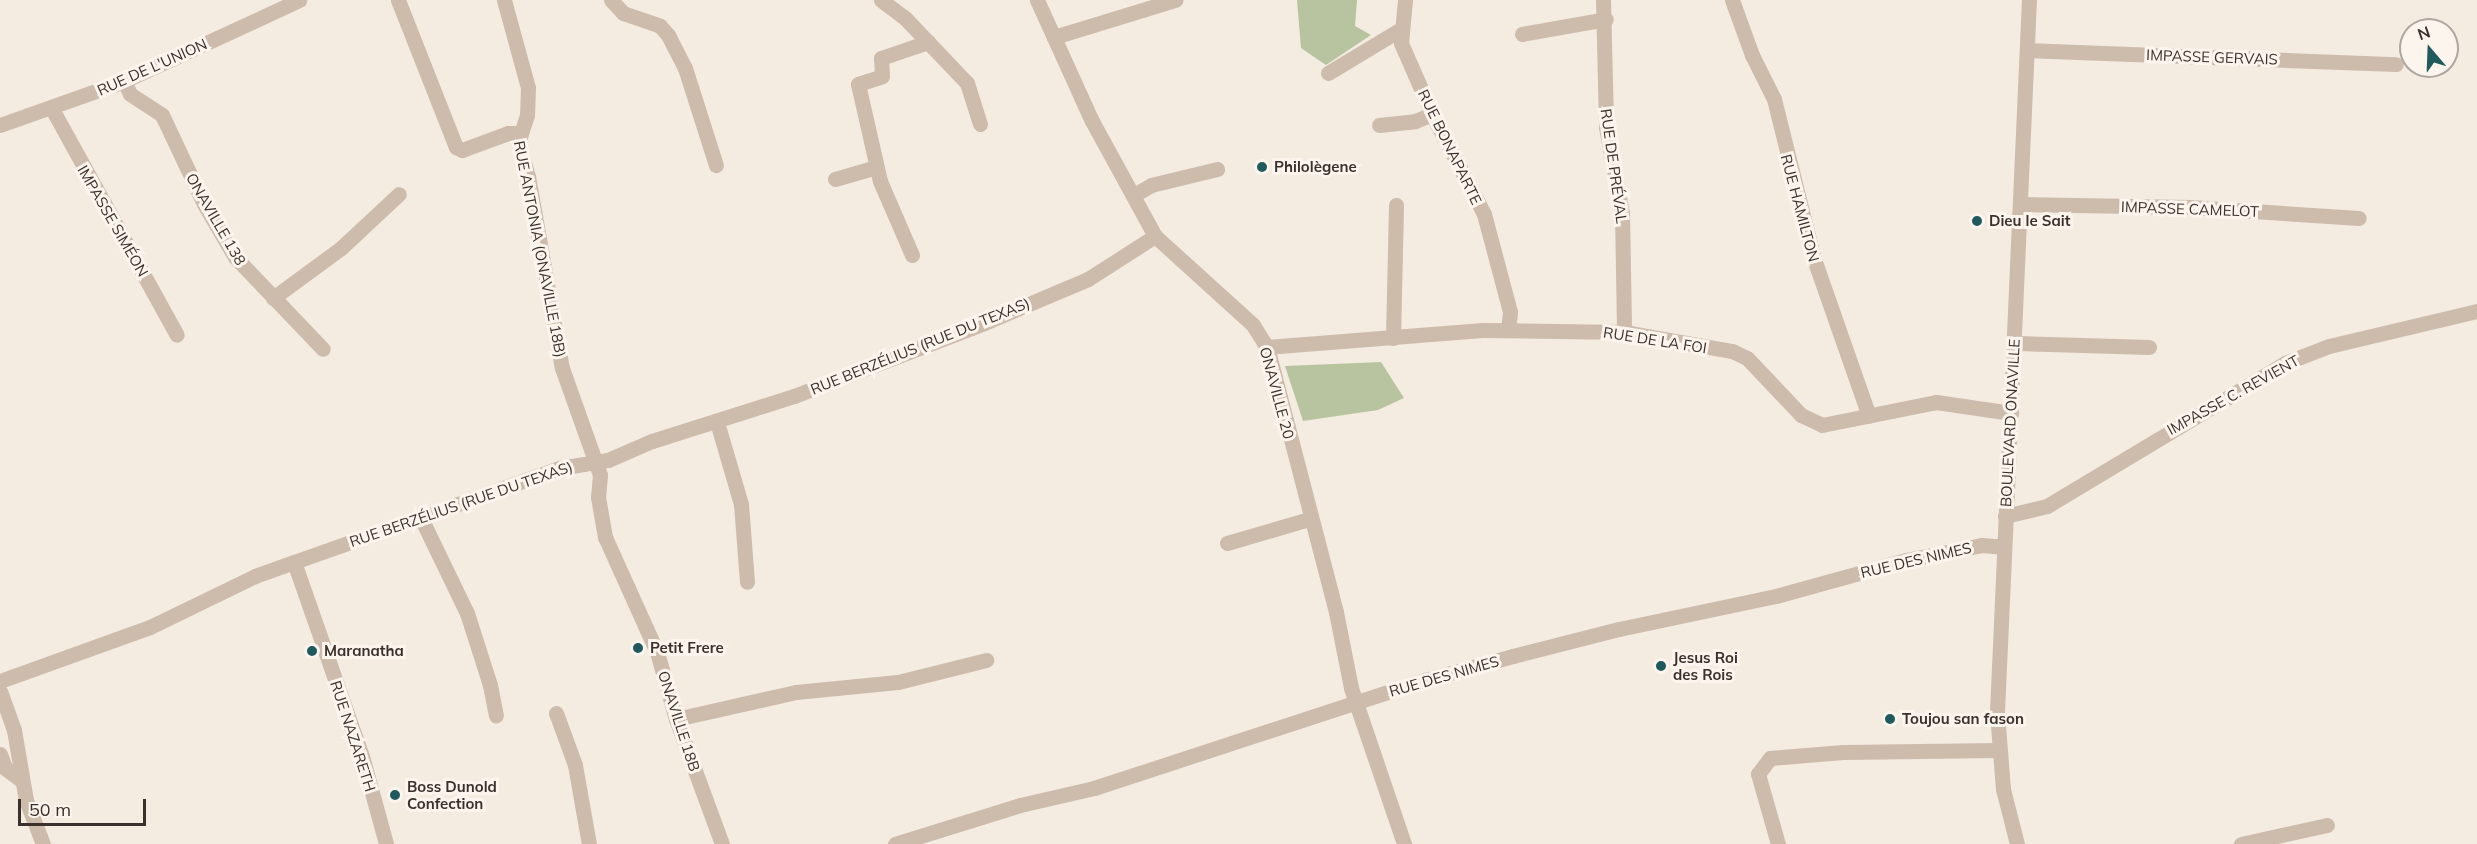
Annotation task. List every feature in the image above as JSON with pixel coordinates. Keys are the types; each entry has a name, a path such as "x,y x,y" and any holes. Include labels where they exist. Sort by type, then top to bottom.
{"street":[{"name":"RUE DE L'UNION","path":"0,125 124,81 299,0"},
{"path":"398,0 456,147 462,150 508,133 519,133"},
{"name":"RUE ANTONIA (ONAVILLE 18B)","path":"504,0 528,88 527,115 519,133 562,368 596,462"},
{"path":"611,0 623,13 660,26 668,34 685,68 716,165"},
{"path":"881,0 928,42 968,83 980,124"},
{"name":"ONAVILLE 20","path":"1037,0 1079,95 1155,236 1253,325 1267,347 1356,702 1404,844"},
{"path":"1054,37 1175,0"},
{"name":"RUE BONAPARTE","path":"1405,0 1401,29 1407,59 1432,114 1484,214 1510,312 1508,330"},
{"name":"RUE DE PRÉVAL","path":"1603,0 1606,19 1605,106 1610,155 1620,194 1624,332"},
{"name":"RUE HAMILTON","path":"1732,0 1752,55 1774,99 1814,259 1869,416"},
{"name":"BOULEVARD ONAVILLE","path":"2017,844 1998,750 2003,547 2029,0"},
{"path":"1522,34 1606,19"},
{"path":"1328,73 1401,29"},
{"path":"912,255 876,167 858,84 882,76 881,58 928,42"},
{"name":"IMPASSE GERVAIS","path":"2028,50 2396,63"},
{"name":"ONAVILLE 138","path":"124,81 130,94 162,115 220,232 252,278 323,349"},
{"name":"IMPASSE SIMÉON","path":"51,107 177,334"},
{"path":"1379,125 1415,121 1432,114"},
{"path":"835,179 876,167"},
{"path":"1134,195 1151,185 1217,169"},
{"path":"273,298 340,248 399,194"},
{"name":"IMPASSE CAMELOT","path":"2020,204 2190,207 2359,218"},
{"path":"1393,338 1395,205"},
{"name":"RUE BERZÉLIUS (RUE DU TEXAS)","path":"0,681 150,627 255,576 560,468 596,462 717,422 984,323 1088,279 1155,236"},
{"name":"IMPASSE C. REVIENT","path":"2005,516 2047,506 2285,363 2329,346 2477,311"},
{"name":"RUE DE LA FOI","path":"1267,347 1508,330 1624,332 1740,354 1810,422 1822,425 1936,402 2010,413"},
{"path":"2014,343 2149,347"},
{"path":"717,422 741,504 747,582"},
{"name":"ONAVILLE 18B","path":"596,462 605,537 657,652 676,719 722,844"},
{"path":"421,518 467,613 490,685 496,716"},
{"path":"1227,543 1309,519"},
{"name":"RUE DES NIMES","path":"895,844 1020,806 1094,788 1356,702 1534,651 1776,596 1906,560 1982,545 2003,547"},
{"name":"RUE NAZARETH","path":"294,562 362,756 386,844"},
{"path":"676,719 796,692 898,682 986,660"},
{"path":"0,691 14,730 22,781 43,844"},
{"path":"556,713 576,765 589,844"},
{"path":"1778,844 1758,774 1770,758 1844,752 1998,750"},
{"path":"0,754 5,768 22,781"},
{"path":"2241,844 2327,825"}],"green space":[{"path":"1297,0 1357,0 1355,26 1371,35 1326,65 1301,48"},
{"path":"1381,362 1404,398 1378,410 1303,421 1285,366"}],"place":[{"name":"Philolègene","path":"1262,167"},
{"name":"Dieu le Sait","path":"1977,221"},
{"name":"Petit Frere","path":"638,648"},
{"name":"Maranatha","path":"312,651"},
{"name":"Jesus Roi des Rois","path":"1661,666"},
{"name":"Toujou san fason","path":"1890,719"},
{"name":"Boss Dunold Confection","path":"395,795"}]}
